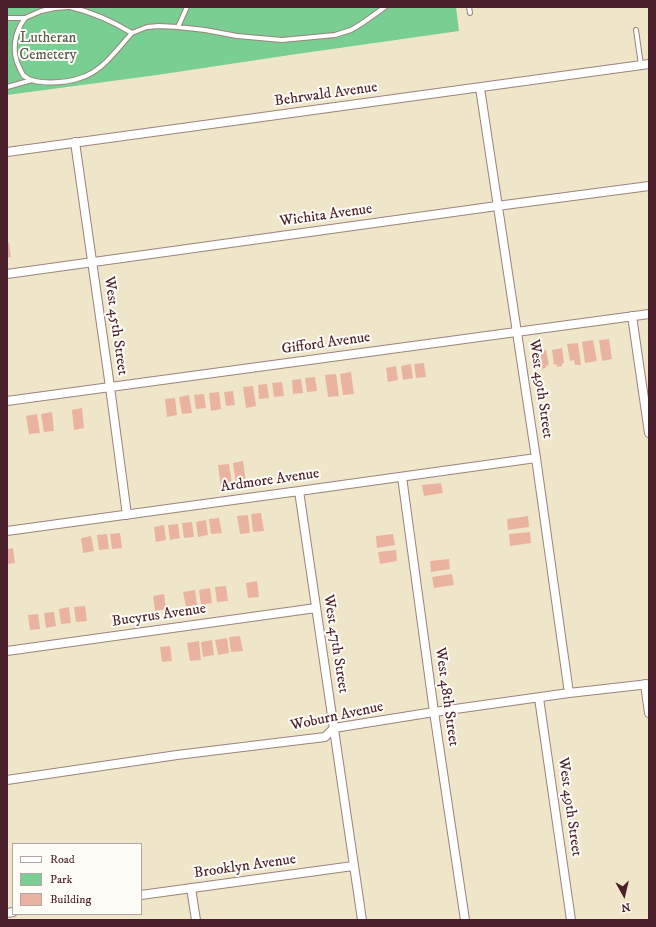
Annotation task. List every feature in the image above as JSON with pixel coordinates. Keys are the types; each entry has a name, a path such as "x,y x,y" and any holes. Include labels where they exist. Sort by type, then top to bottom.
{"street":[{"name":"Behrwald Avenue","path":"7,152 645,65"},
{"name":"West 49th Street","path":"480,88 570,694"},
{"name":"West 45th Street","path":"75,142 127,515"},
{"name":"Wichita Avenue","path":"7,274 649,186"},
{"name":"Gifford Avenue","path":"7,401 649,314"},
{"path":"632,316 649,433"},
{"name":"Ardmore Avenue","path":"7,530 127,515 536,458"},
{"name":"West 48th Street","path":"402,477 434,712 465,920"},
{"name":"West 47th Street","path":"298,491 362,920"},
{"name":"Bucyrus Avenue","path":"7,651 316,608"},
{"path":"647,684 649,713"},
{"name":"Woburn Avenue","path":"7,780 177,755 325,737 334,728 434,712 647,684"},
{"name":"West 49th Street","path":"539,698 571,920"},
{"name":"Brooklyn Avenue","path":"142,895 353,866"},
{"path":"191,888 196,920"}],"lane":[{"path":"34,7 35,14"},
{"path":"7,18 25,18 41,11 69,7 97,14 120,25 132,33"},
{"path":"178,27 187,7"},
{"path":"25,18 16,34 14,49 15,56 24,75 32,80 45,82 69,81 80,78 92,72 114,55 132,33 147,27 178,27 237,36 282,40 335,35 351,30 384,7"},
{"path":"469,7 470,13"},
{"path":"636,30 645,65"},
{"path":"7,87 32,80"}],"green space":[{"name":"Lutheran Cemetery","path":"7,7 456,7 459,31 157,75 7,95"}],"building":[{"path":"7,243 9,243 11,257 7,258"},
{"path":"609,339 612,359 602,361 599,340"},
{"path":"593,340 597,361 585,363 582,342"},
{"path":"578,343 581,365 575,365 574,360 570,361 567,344"},
{"path":"562,348 564,363 562,366 557,367 557,364 554,365 552,350"},
{"path":"546,350 549,365 546,366 546,368 541,369 541,366 538,367 536,352"},
{"path":"424,363 426,377 416,378 414,364"},
{"path":"411,364 413,378 403,380 401,366"},
{"path":"396,366 398,380 388,382 386,368"},
{"path":"351,372 354,394 343,395 340,374"},
{"path":"336,374 339,396 328,397 325,375"},
{"path":"315,377 317,391 307,392 305,378"},
{"path":"301,379 303,393 293,394 292,380"},
{"path":"282,382 284,396 274,397 272,383"},
{"path":"267,384 269,398 259,399 258,385"},
{"path":"253,386 256,406 246,408 243,387"},
{"path":"233,391 235,405 226,406 224,392"},
{"path":"219,392 221,409 211,411 209,393"},
{"path":"204,394 206,408 196,409 194,395"},
{"path":"189,395 192,413 182,414 179,397"},
{"path":"175,398 177,415 167,417 165,399"},
{"path":"82,408 84,428 74,430 72,410"},
{"path":"52,412 54,431 44,432 41,414"},
{"path":"37,414 40,433 29,434 26,416"},
{"path":"243,461 246,483 236,484 233,463"},
{"path":"229,464 232,485 221,487 218,465"},
{"path":"441,483 443,493 424,496 422,485"},
{"path":"261,513 264,531 253,532 251,514"},
{"path":"248,515 250,533 240,534 237,516"},
{"path":"528,516 529,527 508,530 507,519"},
{"path":"219,518 222,533 211,534 209,519"},
{"path":"206,520 208,535 198,537 196,522"},
{"path":"192,522 194,537 184,538 182,523"},
{"path":"178,524 180,538 170,540 168,525"},
{"path":"164,525 166,540 156,542 154,527"},
{"path":"530,532 531,543 510,546 509,534"},
{"path":"120,533 122,548 112,549 110,534"},
{"path":"107,534 109,549 99,550 97,535"},
{"path":"393,534 395,545 377,548 376,536"},
{"path":"91,536 94,551 83,553 81,538"},
{"path":"13,548 15,563 7,564 7,549"},
{"path":"396,550 397,561 380,564 378,552"},
{"path":"449,559 450,569 431,572 430,561"},
{"path":"452,574 454,585 434,588 432,577"},
{"path":"257,581 259,597 248,598 246,583"},
{"path":"226,586 228,601 217,602 215,587"},
{"path":"210,588 212,603 201,605 199,590"},
{"path":"195,590 197,605 186,607 183,592"},
{"path":"164,594 166,609 155,611 153,596"},
{"path":"85,606 87,621 76,622 74,607"},
{"path":"69,607 71,623 61,624 59,609"},
{"path":"54,612 56,626 46,628 44,613"},
{"path":"38,614 40,629 30,630 28,615"},
{"path":"240,636 243,651 231,652 229,637"},
{"path":"227,638 229,653 218,655 215,640"},
{"path":"212,640 214,655 203,657 201,642"},
{"path":"199,641 201,660 190,661 187,643"},
{"path":"170,646 172,661 162,662 160,647"}]}
